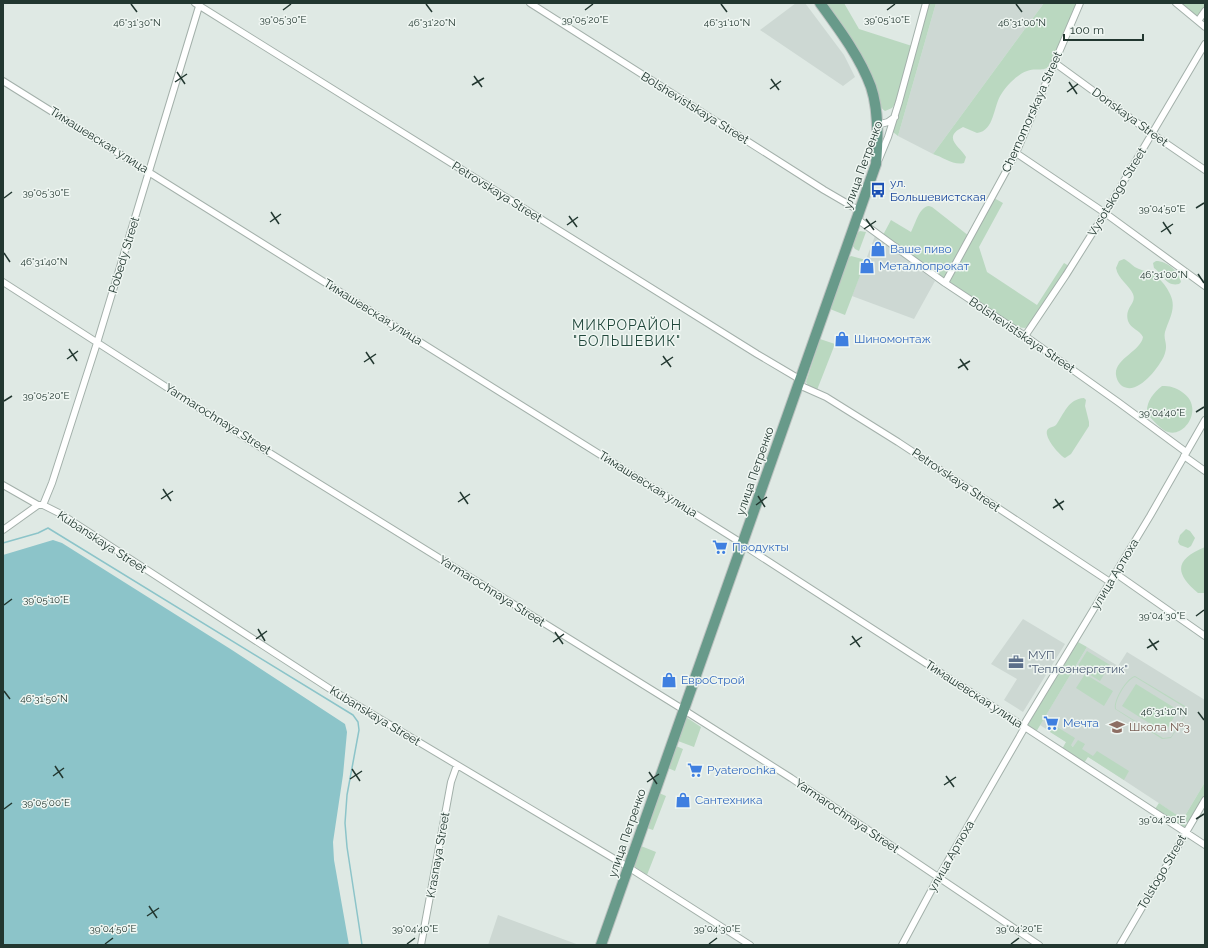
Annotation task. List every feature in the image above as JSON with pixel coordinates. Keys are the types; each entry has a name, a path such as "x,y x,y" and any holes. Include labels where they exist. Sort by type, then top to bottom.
{"main road":[{"path":"820,3 852,49 866,76 873,96 877,125 876,164"},
{"name":"улица Петренко","path":"601,945 876,164"}],"street":[{"name":"Bolshevistskaya Street","path":"530,3 824,190 946,283 1025,336 1118,402 1205,471"},
{"name":"улица Петренко","path":"876,164 886,144 895,117 926,3"},
{"name":"Chernomorskaya Street","path":"946,283 1016,153 1080,3"},
{"path":"1176,3 1205,27"},
{"name":"Pobedy Street","path":"40,505 52,483 97,343 198,4"},
{"name":"Petrovskaya Street","path":"198,4 800,382 892,438 1110,582"},
{"path":"1198,21 1205,11"},
{"name":"Vysotskogo Street","path":"1025,336 1105,213 1205,44"},
{"name":"Donskaya Street","path":"1055,63 1205,170"},
{"name":"Тимашевская улица","path":"3,81 743,544 1205,845"},
{"path":"877,125 888,122 895,117"},
{"path":"1016,153 1105,213 1205,286"},
{"name":"Yarmarochnaya Street","path":"3,282 251,441 684,710 841,811 1039,945"},
{"name":"улица Артюха","path":"902,945 1024,726 1067,656 1205,420"},
{"name":"Kubanskaya Street","path":"3,485 60,514 330,690 628,867 750,945"},
{"path":"3,530 40,505"},
{"path":"1115,573 1205,636"},
{"name":"Krasnaya Street","path":"422,945 451,782 457,765"},
{"name":"Tolstogo Street","path":"1120,945 1205,800"}],"shaded area":[{"path":"796,3 805,3 844,55 855,77 843,86 760,30"},
{"path":"936,3 1044,3 933,154 898,136"},
{"path":"875,236 935,281 914,319 852,296"},
{"path":"1023,619 1065,644 1023,712 1004,700 1017,679 991,664"},
{"name":"Школа №3","path":"1087,647 1118,666 1127,652 1205,700 1205,782 1183,819 1040,725"},
{"path":"498,915 579,945 488,945"}],"green space":[{"path":"825,3 844,3 859,29 912,46 895,104 892,108 885,111 882,108 867,65 850,37"},
{"path":"929,3 936,3 898,136 893,132"},
{"path":"1044,3 1078,3 1051,65 1045,69 1027,71 1013,80 999,98 993,117 987,128 983,131 977,133 963,127 953,135 954,142 966,157 964,163 960,164 952,162 933,154"},
{"path":"1179,3 1205,3 1203,11 1196,16"},
{"path":"994,198 1003,203 979,247 987,272 1037,305 1064,263 1069,266 1030,324 1025,328 1016,327 948,282"},
{"path":"929,206 969,236 945,280 883,235 891,220 911,232 920,212"},
{"path":"860,231 866,232 859,251 852,245 856,234"},
{"path":"851,256 866,260 845,315 830,309 848,258"},
{"path":"1124,259 1137,268 1158,278 1170,294 1173,304 1172,313 1165,332 1166,348 1164,356 1148,378 1136,387 1130,388 1121,385 1116,375 1117,369 1119,364 1138,347 1143,337 1129,324 1128,321 1128,312 1134,297 1129,288 1121,279 1116,268 1119,261"},
{"path":"1160,261 1172,267 1178,274 1181,282 1179,284 1171,284 1168,282 1154,268 1153,263"},
{"path":"820,339 835,344 817,390 809,387 806,382"},
{"path":"1162,386 1168,386 1179,390 1189,398 1192,405 1190,420 1186,426 1174,433 1163,429 1147,414 1151,398"},
{"path":"1084,398 1086,400 1085,406 1089,426 1071,454 1065,458 1052,445 1047,436 1047,432 1049,428 1056,425 1070,404"},
{"path":"1186,529 1190,531 1195,538 1191,546 1188,548 1180,545 1178,542 1180,535"},
{"path":"1205,547 1205,593 1198,593 1184,579 1181,567 1183,561 1188,556"},
{"path":"1078,642 1087,647 1036,732 1027,726"},
{"path":"1087,651 1110,665 1100,681 1077,667"},
{"path":"1085,674 1113,691 1104,706 1076,688"},
{"path":"1135,676 1185,706 1186,715 1171,738 1162,739 1115,709 1118,696 1124,685","holes":["1135,677 1184,707 1185,715 1171,737 1163,738 1116,709 1119,696 1128,682"]},
{"path":"1136,684 1178,710 1165,733 1122,706"},
{"path":"686,717 701,727 694,747 678,741"},
{"path":"1054,725 1075,738 1071,745 1073,747 1078,740 1085,744 1082,749 1093,756 1097,751 1129,771 1124,780 1088,757 1084,763 1062,749 1066,742 1050,732"},
{"path":"676,746 683,749 675,771 668,768"},
{"path":"1205,782 1205,796 1185,829 1155,809 1159,803 1183,819"},
{"path":"659,793 666,796 653,830 647,828"},
{"path":"641,846 656,852 647,875 634,866"}],"water":[{"path":"53,540 62,543 232,650 345,724 347,732 343,775 333,842 334,860 349,945 3,945 3,555"}],"waterway":[{"path":"3,543 38,533 48,528 353,715 358,722 359,730 347,795 345,823 347,847 362,945"}],"place":[{"name":"ул. Большевистская","path":"878,190"},
{"name":"Ваше пиво","path":"878,249"},
{"name":"Металлопрокат","path":"867,266"},
{"name":"Шиномонтаж","path":"842,339"},
{"name":"Продукты","path":"720,547"},
{"name":"МУП \"Теплоэнергетик\"","path":"1016,662"},
{"name":"ЕвроСтрой","path":"669,680"},
{"name":"Мечта","path":"1051,723"},
{"name":"Школа №3","path":"1117,727"},
{"name":"Pyaterochka","path":"695,770"},
{"name":"Сантехника","path":"683,800"}],"district":[{"name":"МИКРОРАЙОН \"БОЛЬШЕВИК\"","path":"627,334"}]}
